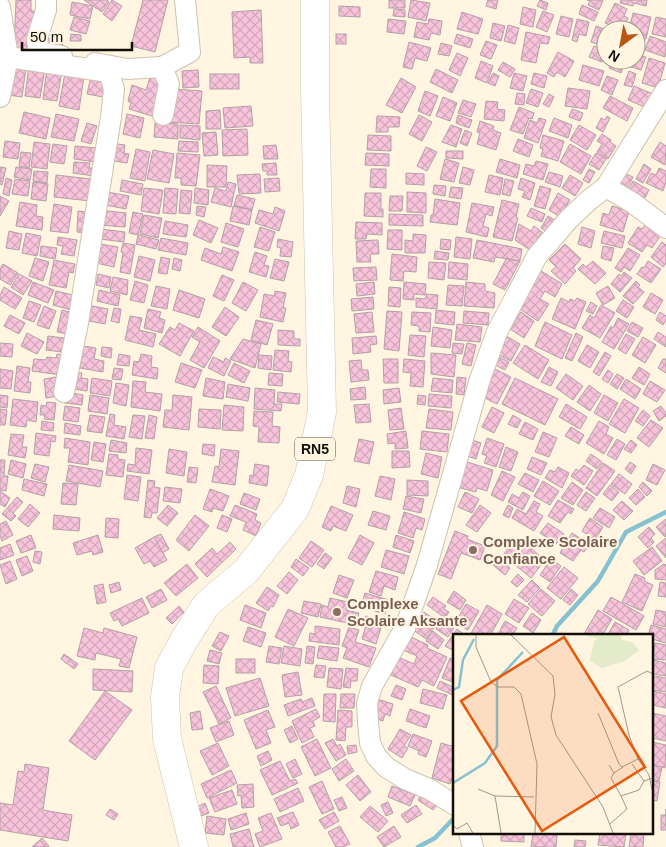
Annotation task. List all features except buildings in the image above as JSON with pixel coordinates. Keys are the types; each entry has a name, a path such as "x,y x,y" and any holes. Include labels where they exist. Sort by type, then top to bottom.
{"highway":[{"name":"RN5","path":"194,847 167,739 165,697 169,668 206,605 246,571 295,509 309,476 322,412 315,90 315,0"}],"street":[{"path":"46,0 46,10 37,39 39,52 127,69 162,67 190,52 185,0"},
{"path":"0,7 8,57 0,97"},
{"path":"8,57 109,72 114,89 80,313 64,392"},
{"path":"162,67 169,84 162,115"},
{"path":"453,802 430,789 405,779 386,767 376,756 370,744 367,704 372,686 405,628 421,583 480,379 497,332 537,256 568,219 588,200 606,187 666,90"},
{"path":"606,187 666,228"},
{"path":"469,834 473,847"}],"waterway":[{"path":"553,634 557,626 598,581 626,532 666,512"},
{"path":"418,847 435,838 453,819"}],"place":[{"name":"Complexe Scolaire Confiance","path":"473,550"},
{"name":"Complexe Scolaire Aksante","path":"337,612"}]}
